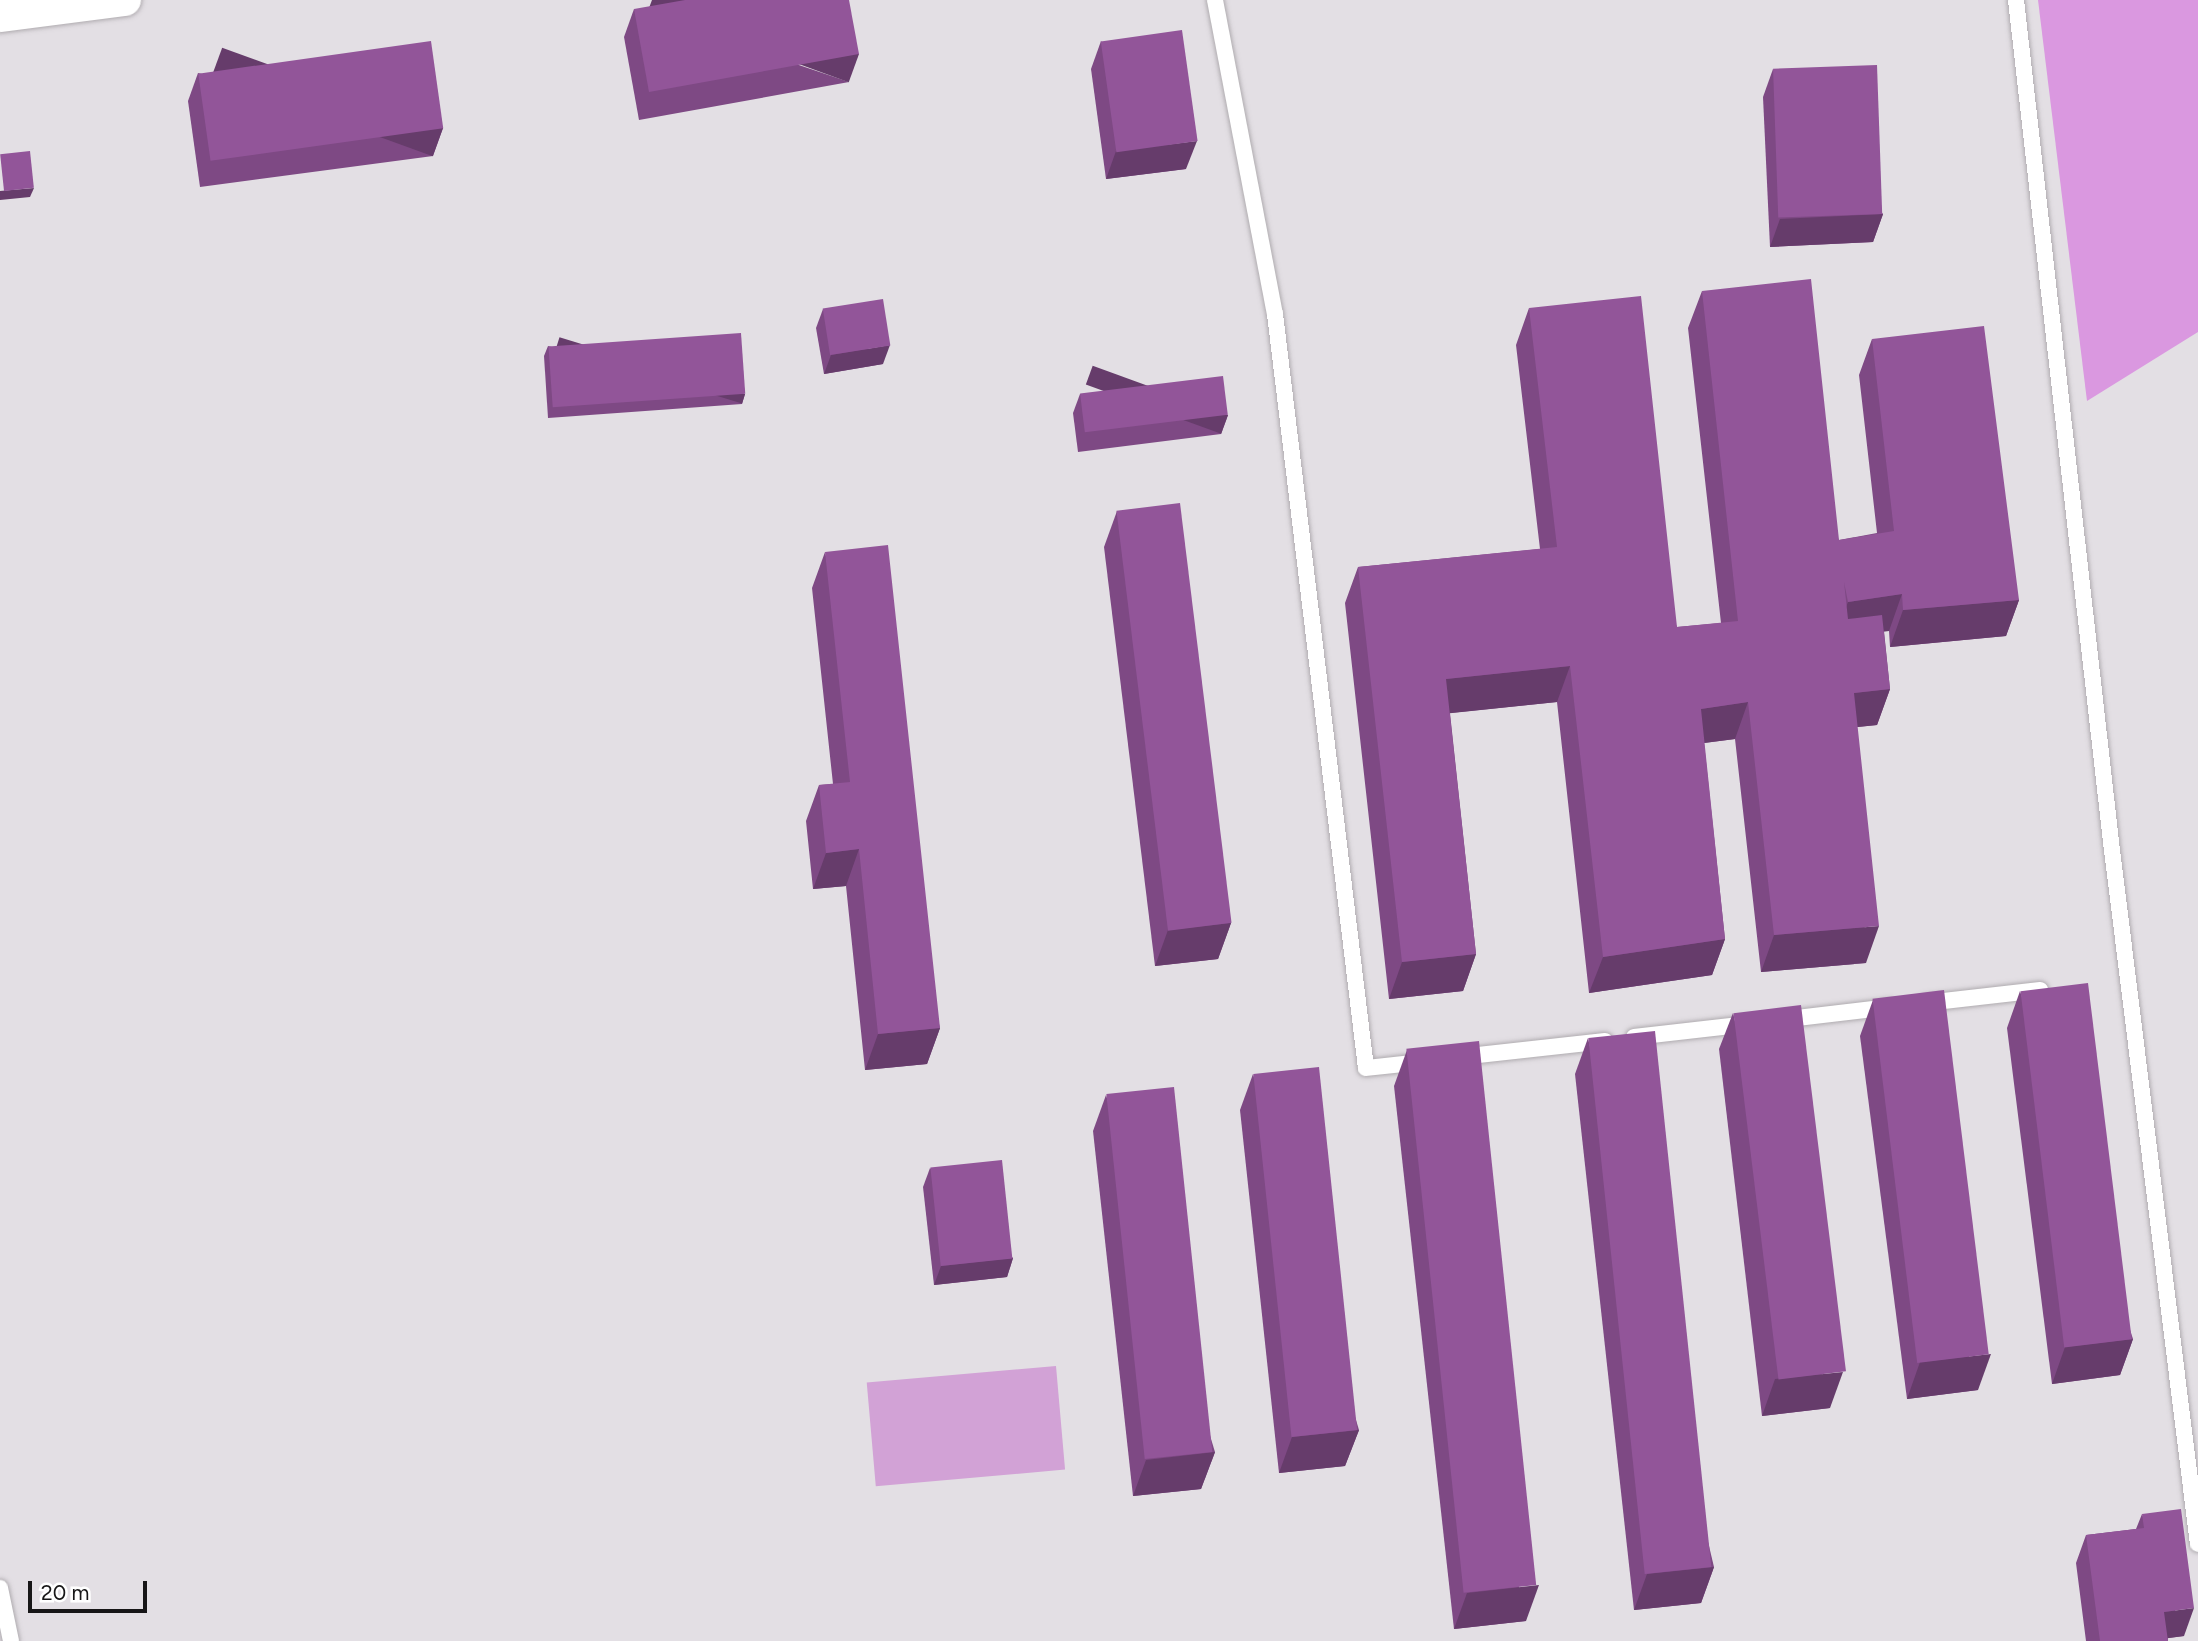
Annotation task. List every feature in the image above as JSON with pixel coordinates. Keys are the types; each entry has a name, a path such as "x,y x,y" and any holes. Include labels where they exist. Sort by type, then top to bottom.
{"street":[{"path":"0,16 125,0"}],"lane":[{"path":"1215,0 1275,314 1366,1068 2058,988"},
{"path":"2015,0 2113,863 2198,1544"},
{"path":"0,1588 11,1641"}],"shaded area":[{"path":"2038,0 2198,0 2198,332 2087,401"},
{"path":"1056,1366 1065,1470 876,1486 867,1383"}],"building":[{"path":"685,0 849,0 859,54 649,92 634,9"},
{"path":"1182,30 1198,141 1116,152 1101,41"},
{"path":"431,41 443,128 211,161 198,74"},
{"path":"1877,65 1882,214 1778,218 1773,69"},
{"path":"30,151 34,188 4,191 0,154"},
{"path":"1811,279 1839,540 1894,531 1872,339 1984,326 2019,600 1903,610 1902,594 1848,602 1844,582 1848,619 1882,615 1890,689 1854,693 1879,926 1774,935 1748,702 1701,709 1725,939 1603,957 1570,666 1446,679 1476,954 1402,962 1358,567 1557,547 1529,308 1641,296 1677,627 1738,621 1702,291"},
{"path":"883,299 890,345 830,355 823,309"},
{"path":"741,333 745,394 553,407 548,346"},
{"path":"1223,376 1228,415 1085,432 1080,394"},
{"path":"1180,503 1232,923 1168,931 1116,511"},
{"path":"888,545 940,1028 878,1034 859,849 826,853 819,785 850,782 825,552"},
{"path":"2088,983 2132,1339 2064,1348 2021,991"},
{"path":"1944,990 1989,1354 1917,1363 1873,999"},
{"path":"1801,1005 1846,1371 1778,1380 1734,1013"},
{"path":"1655,1031 1711,1567 1645,1574 1588,1038"},
{"path":"1479,1041 1536,1585 1464,1593 1406,1049"},
{"path":"1319,1067 1357,1430 1292,1437 1253,1074"},
{"path":"1174,1087 1212,1452 1145,1459 1106,1094"},
{"path":"1002,1160 1012,1258 941,1266 930,1168"},
{"path":"2181,1509 2194,1608 2164,1612 2168,1641 2100,1641 2086,1535 2144,1528 2142,1514"}]}
